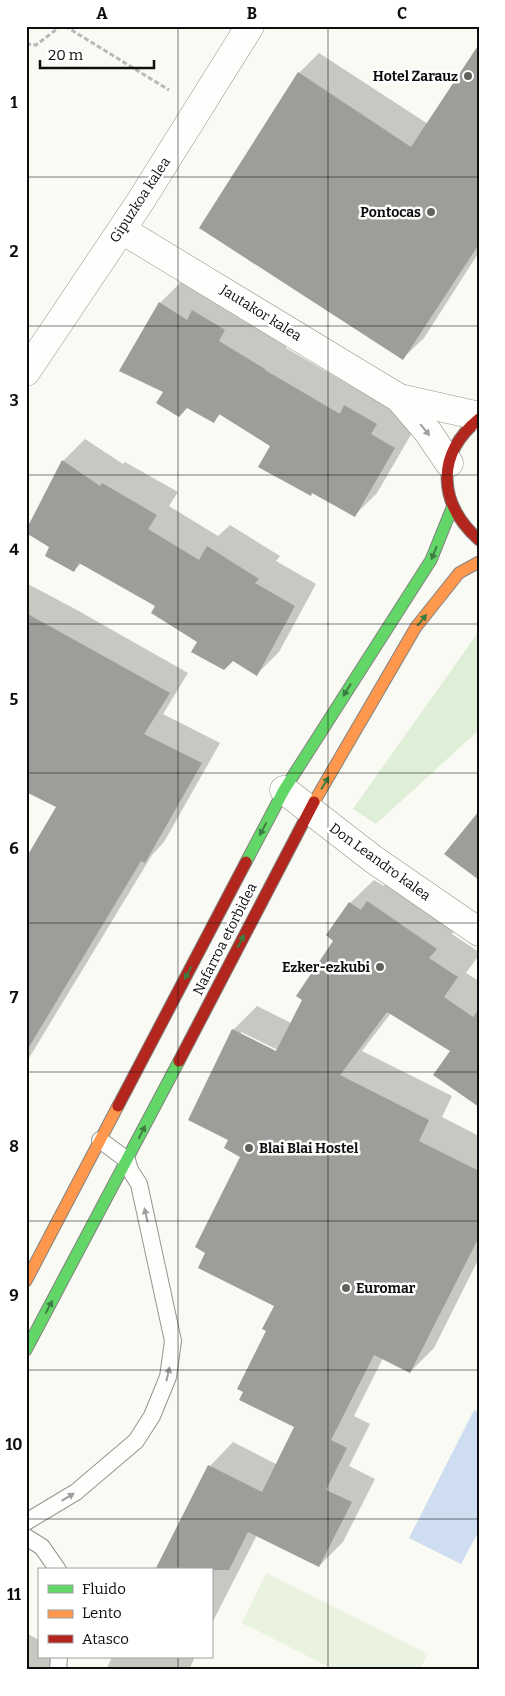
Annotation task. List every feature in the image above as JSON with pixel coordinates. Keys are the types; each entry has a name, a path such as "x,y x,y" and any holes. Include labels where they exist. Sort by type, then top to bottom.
{"highway":[{"path":"479,417 460,436 449,463 447,486 452,508 465,529 479,540"},
{"name":"Nafarroa etorbidea","path":"26,1281 284,790 431,560 452,508"},
{"name":"Nafarroa etorbidea","path":"26,1350 309,810 416,627 459,573 479,562"}],"street":[{"name":"Gipuzkoa kalea","path":"26,372 122,230 250,26"},
{"name":"Jautakor kalea","path":"122,230 399,398 479,417"},
{"name":"Jautakor kalea","path":"399,398 428,432 449,463"},
{"name":"Don Leandro kalea","path":"284,790 373,859 479,932"}],"lane":[{"path":"26,1522 76,1492 136,1441 152,1416 168,1376 173,1341 139,1184 130,1170 127,1160 100,1140"},
{"path":"26,1537 42,1547 57,1568"}],"path":[{"path":"26,44 36,45 61,26"},
{"path":"65,26 174,92"}],"green space":[{"path":"479,631 479,730 376,824 353,809"},
{"path":"266,1573 428,1654 420,1670 335,1670 242,1623"}],"water":[{"path":"474,1410 479,1412 479,1531 461,1564 409,1538"}],"building":[{"path":"479,44 479,244 403,360 199,228 298,72 411,147"},
{"path":"159,302 187,320 192,310 225,330 219,341 340,414 344,405 377,424 371,434 395,448 355,517 312,493 311,496 258,467 270,446 219,414 214,423 187,408 179,417 156,403 163,392 119,371"},
{"path":"62,460 100,486 102,483 157,515 148,529 199,560 207,546 259,579 255,583 295,606 257,676 233,661 224,670 191,652 197,642 151,613 155,606 79,563 74,572 45,556 49,547 26,533 26,530"},
{"path":"26,613 170,693 144,734 202,763 145,863 141,861 26,1052 26,858 56,807 26,792"},
{"path":"479,811 479,880 444,854"},
{"name":"Euromar","path":"367,901 437,949 429,958 458,977 444,997 473,1017 479,1009 479,1107 433,1075 450,1051 387,1012 340,1075 429,1120 419,1141 479,1171 479,1237 410,1373 374,1355 331,1440 347,1448 326,1490 352,1502 319,1567 248,1532 229,1570 212,1570 212,1568 156,1568 208,1465 262,1492 294,1427 239,1400 243,1392 237,1389 266,1331 262,1329 274,1306 198,1268 205,1253 195,1247 240,1157 224,1148 228,1140 188,1120 232,1029 276,1051 302,1000 296,996 333,941 326,935 349,902 361,910"}],"traffic: fast":[{"path":"246,862 284,790 431,560 452,508"},
{"path":"26,1350 179,1061"}],"traffic: slow":[{"path":"314,802 416,627 459,573 479,562"},
{"path":"26,1281 118,1106"}],"traffic: jam":[{"path":"479,419 465,433 455,448 449,463 447,479 449,495 456,511 465,526 479,540"},
{"path":"179,1061 314,802"},
{"path":"118,1106 246,862"}],"place":[{"name":"Hotel Zarauz","path":"468,76"},
{"name":"Pontocas","path":"431,212"},
{"name":"Ezker-ezkubi","path":"380,967"},
{"name":"Blai Blai Hostel","path":"249,1148"},
{"name":"Euromar","path":"346,1288"}]}
